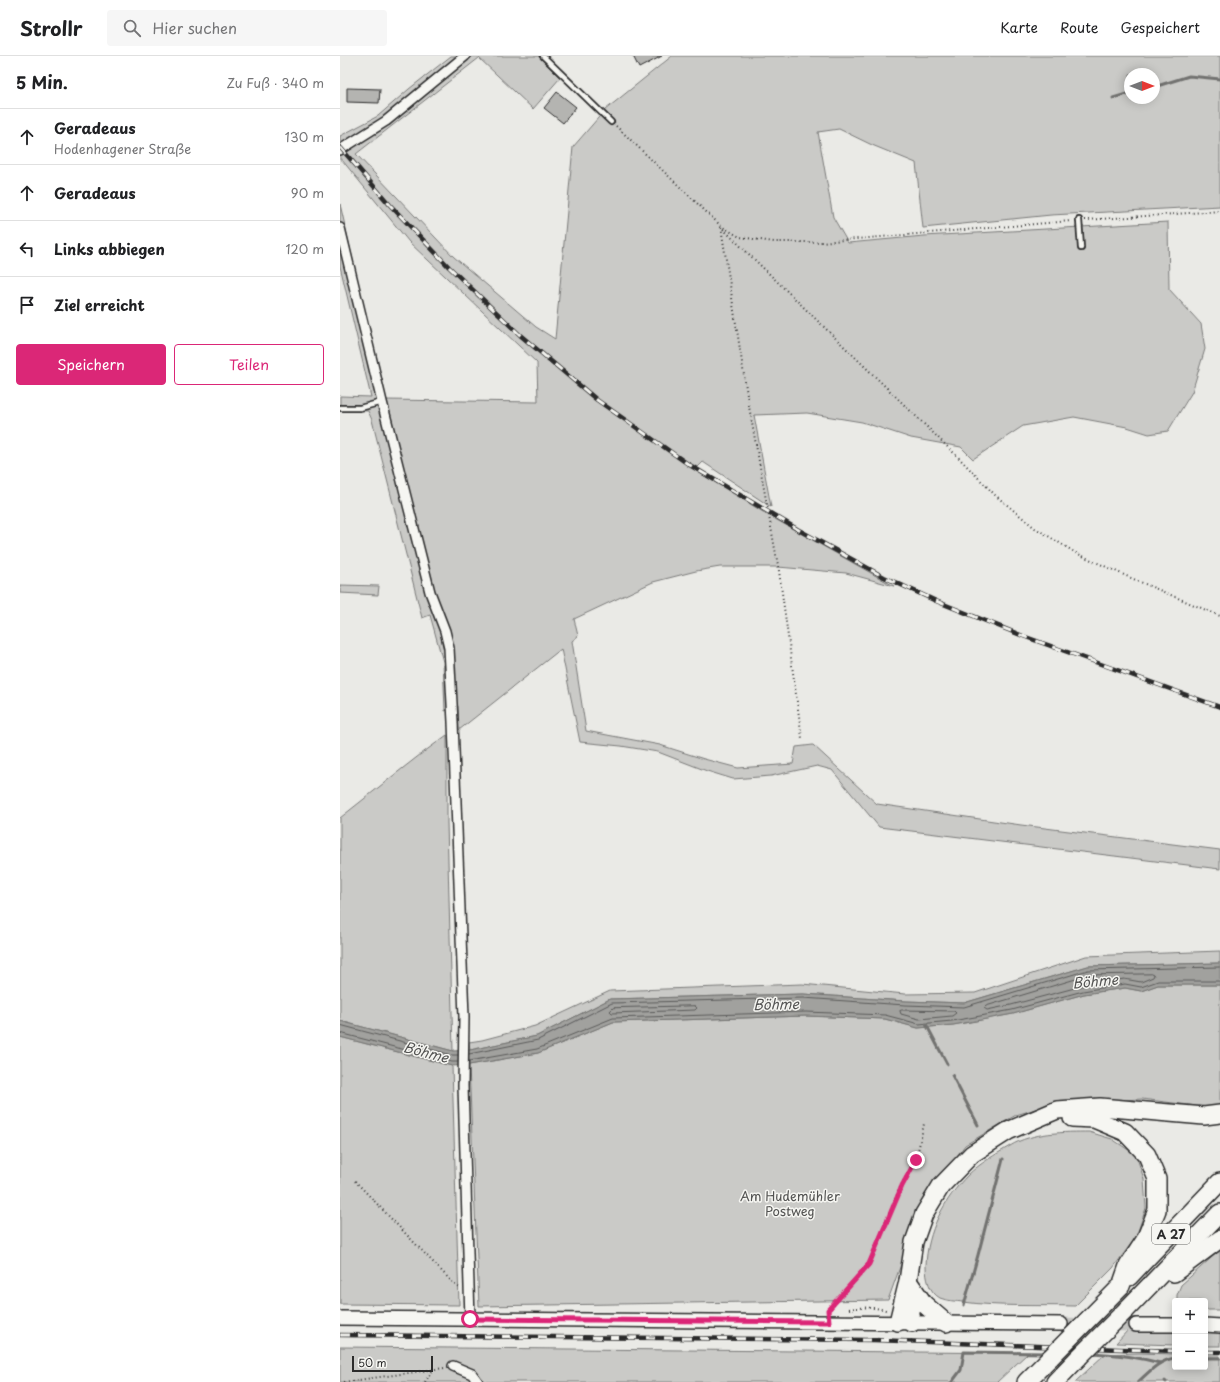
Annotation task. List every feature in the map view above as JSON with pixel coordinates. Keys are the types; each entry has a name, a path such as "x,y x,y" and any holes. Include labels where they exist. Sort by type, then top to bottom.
{"highway":[{"path":"905,1322 908,1281 914,1242 924,1214 941,1186 972,1154 1008,1131 1057,1110 1100,1107 1204,1116 1220,1114"},
{"path":"1037,1119 1094,1119 1125,1132 1147,1155 1157,1179 1157,1210 1145,1240 1128,1266 1121,1286"},
{"name":"A 27","path":"1026,1382 1121,1286 1220,1182"},
{"name":"A 27","path":"1055,1382 1220,1213"},
{"path":"1126,1310 1220,1239"},
{"path":"908,1281 924,1304 946,1323"}],"main road":[{"path":"340,1318 1060,1324"},
{"path":"1136,1325 1172,1325"},
{"path":"1208,1326 1220,1326"}],"street":[{"path":"340,150 386,121 465,56"},
{"path":"340,228 430,592 445,631 449,648 453,715 464,1040 463,1086 470,1319"},
{"path":"453,1366 472,1374 478,1382"}],"lane":[{"path":"542,56 611,122"},
{"path":"1080,220 1081,248"},
{"path":"340,408 360,408 382,402"}],"path":[{"path":"611,122 721,226 996,495 1035,528 1076,553 1220,616"},
{"path":"721,226 740,237 774,242 821,242 1080,220 1220,212"},
{"path":"721,226 748,401 779,571 802,738"},
{"path":"829,1322 828,1310 869,1264 902,1186 916,1160 924,1124"},
{"path":"355,1181 456,1286 469,1290"},
{"path":"344,1382 453,1366"},
{"path":"425,1382 432,1370"}],"green space":[{"path":"451,56 538,56 560,78 533,109 479,58 356,154 454,257 536,327 555,339 573,147 605,110 672,56 1220,56 1220,206 1051,215 923,228 916,163 872,145 839,129 818,132 833,217 848,243 924,236 1168,222 1169,289 1201,324 1205,349 1192,392 1168,431 1149,434 1127,427 1074,417 1023,426 973,459 961,447 911,438 862,422 807,413 754,415 771,507 703,462 695,470 768,515 894,586 846,573 778,567 720,567 696,571 653,582 574,619 578,636 572,641 586,731 660,745 738,768 793,764 796,747 813,745 877,804 1021,825 1220,850 1220,869 879,827 832,770 817,766 771,776 733,779 707,771 658,752 621,746 580,742 561,649 459,730 458,706 445,711 443,662 430,615 422,618 372,420 368,411 340,410 340,396 371,397 340,266 340,204 385,400 538,402 537,363 409,242 342,160 340,160 340,136 378,116"},
{"path":"340,585 379,586 378,595 340,593"},
{"path":"447,735 447,823 453,1051 340,1021 340,818 406,765"},
{"path":"1220,951 1220,963 1088,966 964,1003 905,1001 803,994 610,999 537,1036 470,1050 469,1042 535,1026 610,991 802,984 905,994 975,993 1086,956"},
{"name":"Am Hudemühler Postweg","path":"1158,985 1220,985 1220,1109 1142,1099 1049,1105 1016,1115 965,1145 923,1204 888,1300 479,1306 469,1065 538,1053 613,1022 806,1016 885,1019 918,1028 953,1025 1013,1014 1084,994 1125,988 1141,991"},
{"path":"340,1037 452,1066 459,1305 340,1304"},
{"path":"1089,1132 1112,1139 1136,1155 1144,1179 1146,1208 1136,1237 1113,1268 1075,1306 977,1304 946,1300 936,1295 929,1284 927,1275 927,1253 933,1229 938,1217 944,1205 959,1184 977,1167 1019,1141 1038,1135"},
{"path":"1220,1250 1220,1310 1208,1310 1208,1298 1177,1298 1181,1285"},
{"path":"1129,1329 1172,1330 1172,1345 1116,1343"},
{"path":"1208,1330 1220,1330 1220,1346 1208,1346"},
{"path":"340,1347 1028,1353 997,1382 340,1382"},
{"path":"1105,1354 1172,1354 1172,1370 1208,1370 1208,1356 1220,1356 1220,1382 1075,1382"}],"water":[{"name":"Böhme","path":"1220,963 1220,985 1158,985 1141,991 1125,988 1084,994 1013,1014 953,1025 918,1028 885,1019 806,1016 613,1022 538,1053 469,1065 452,1066 340,1037 340,1021 453,1051 470,1050 537,1036 610,999 803,994 905,1001 964,1003 1088,966"}],"building":[{"path":"633,56 662,56 639,68"},
{"path":"347,88 380,89 379,103 347,102"},
{"path":"557,92 576,107 563,123 544,108"}],"waterway":[{"path":"1160,85 1189,76 1220,79"},
{"path":"1113,98 1124,95"},
{"path":"926,1024 947,1064"},
{"path":"952,1075 978,1125"},
{"path":"964,1305 1003,1159"},
{"path":"952,1382 961,1370 964,1352 1047,1353"},
{"path":"1092,1353 1126,1356 1160,1363"},
{"path":"1138,1382 1159,1364 1172,1358"},
{"path":"1208,1358 1220,1358"}],"tunnel":[{"path":"1061,1324 1136,1325"}],"railway":[{"path":"340,147 390,205 449,267 520,335 597,400 688,464 797,529 884,577 936,601 1023,636 1220,707"},
{"path":"340,1335 874,1340 1172,1351"},
{"path":"1208,1352 1220,1352"}],"route":[{"path":"470,1319 829,1322 828,1310 869,1264 902,1186 916,1160"}]}
